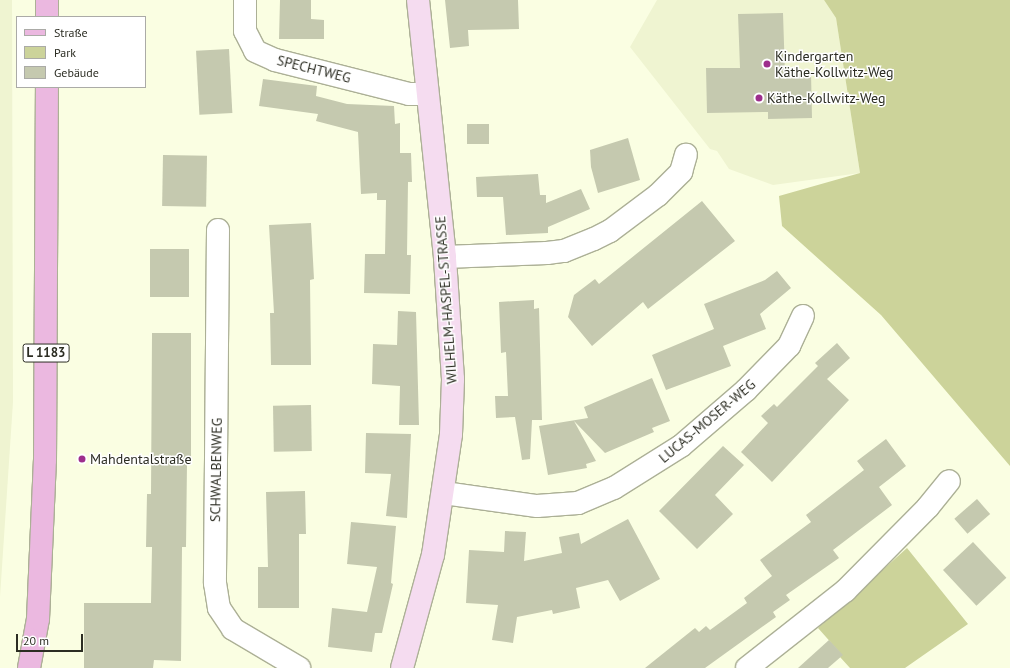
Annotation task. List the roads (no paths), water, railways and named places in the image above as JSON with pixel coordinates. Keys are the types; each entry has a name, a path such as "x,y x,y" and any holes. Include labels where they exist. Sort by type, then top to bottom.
{"main road":[{"path":"47,0 47,16"},
{"name":"L 1183","path":"29,668 38,619 45,460 47,88"},
{"name":"L 1183","path":"38,619 45,668"}],"street":[{"name":"SPECHTWEG","path":"245,0 245,31 255,51 275,60 401,92 426,94"},
{"name":"WILHELM-HASPEL-STRASSE","path":"402,668 433,555 444,493 451,434 453,379 445,257 426,94 418,0"},
{"path":"445,257 548,253 564,251 594,240 610,231 658,195 681,172 686,155"},
{"name":"SCHWALBENWEG","path":"218,230 215,583 219,608 233,629 299,668"},
{"name":"LUCAS-MOSER-WEG","path":"444,493 537,506 578,502 614,488 681,446 746,390 789,346 803,316"},
{"path":"747,668 845,591 928,507 949,481"}],"place":[{"name":"Kindergarten Käthe-Kollwitz-Weg","path":"767,64"},
{"name":"Käthe-Kollwitz-Weg","path":"759,98"},
{"name":"Mahdentalstraße","path":"82,459"}]}
